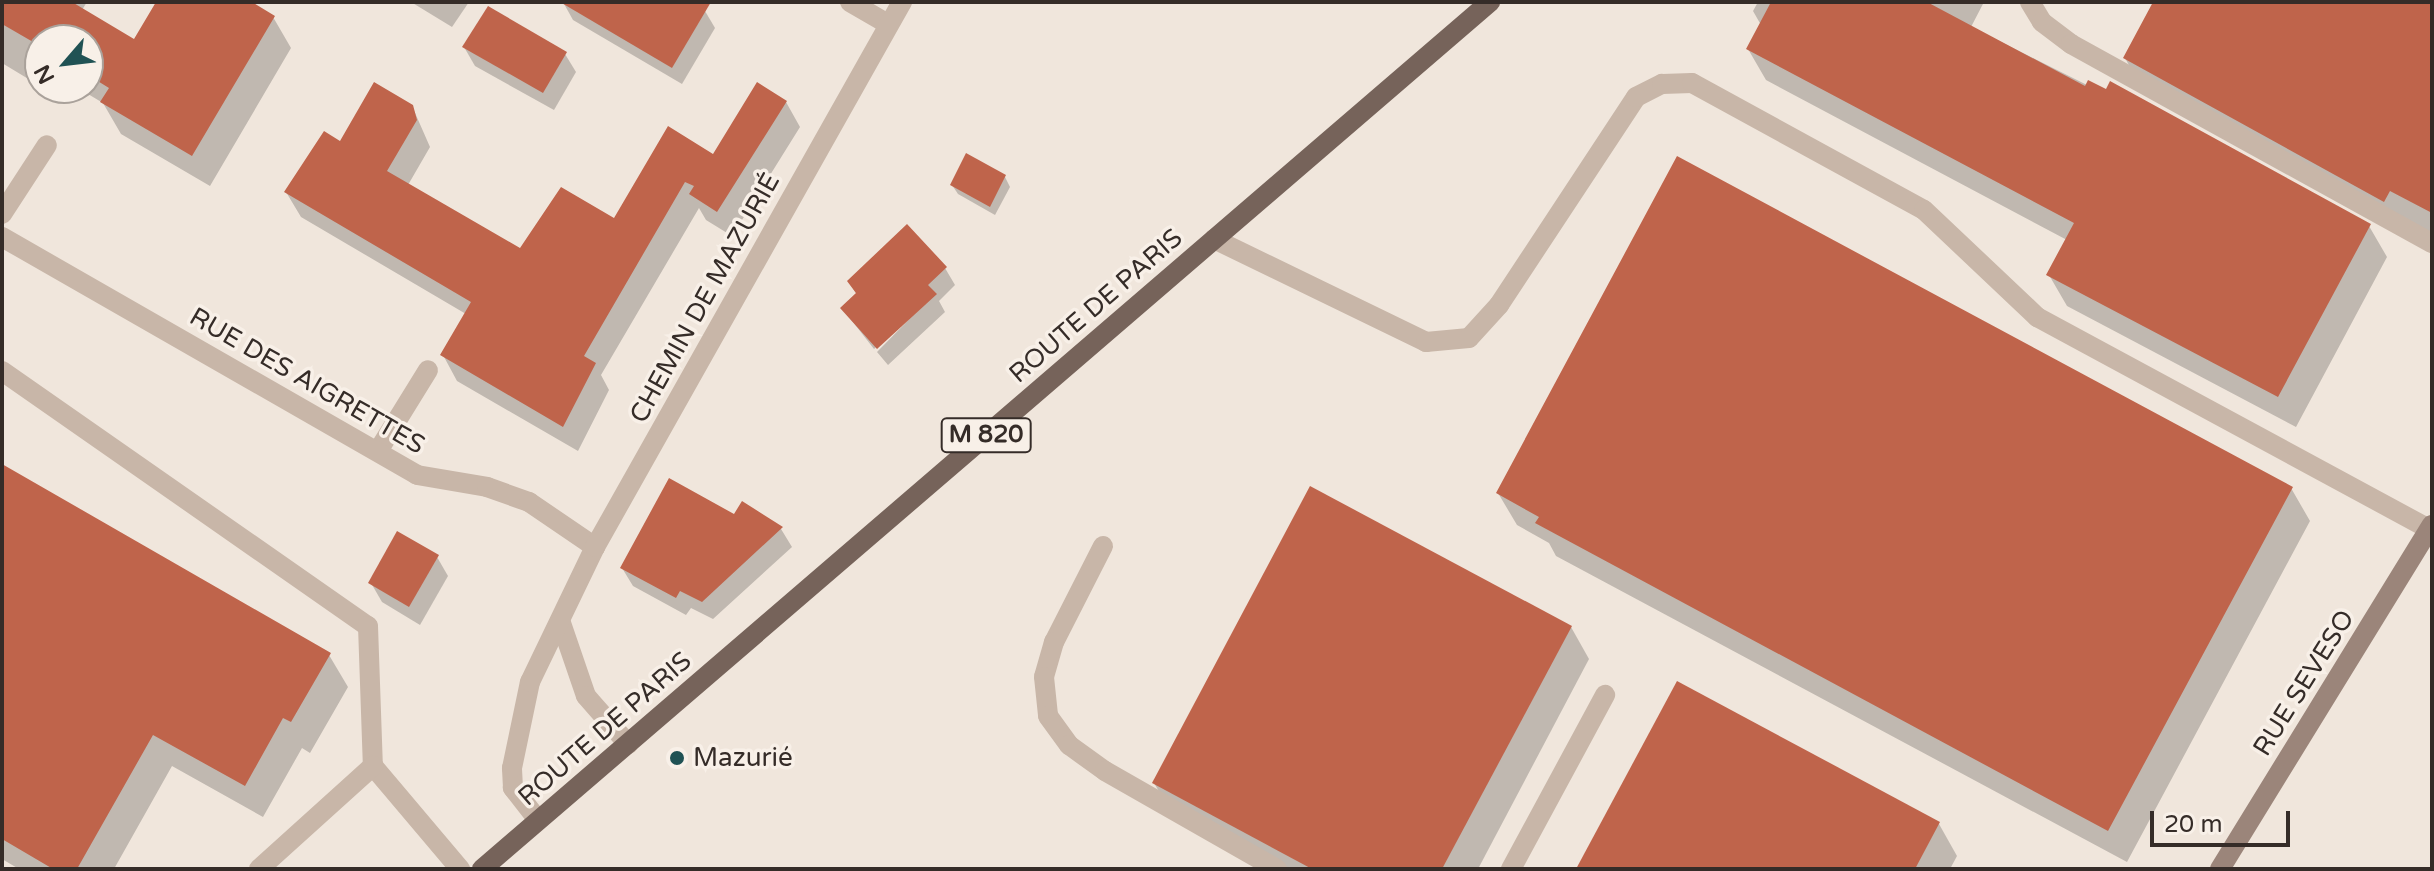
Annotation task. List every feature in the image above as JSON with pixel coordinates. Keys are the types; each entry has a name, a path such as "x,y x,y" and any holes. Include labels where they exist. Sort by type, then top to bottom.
{"main road":[{"name":"ROUTE DE PARIS","path":"482,869 1490,2"}],"street":[{"path":"850,2 888,24"},
{"name":"CHEMIN DE MAZURIÉ","path":"538,820 517,798 512,768 530,682 595,547 902,2"},
{"path":"2030,2 2042,22 2071,44 2432,243"},
{"path":"1214,239 1426,342 1469,338 1499,305 1636,97 1662,84 1692,83 1924,210 2037,317 2431,527"},
{"path":"2,214 47,145"},
{"name":"RUE DES AIGRETTES","path":"2,237 417,475 487,487 529,502 595,547"},
{"path":"378,451 428,370"},
{"path":"2,371 368,626 373,766 460,869"},
{"name":"RUE SEVESO","path":"2220,869 2431,527"},
{"path":"1103,546 1054,642 1044,677 1048,716 1069,745 1105,771 1277,869"},
{"path":"561,623 586,696 628,744"},
{"path":"1511,869 1605,695"},
{"path":"259,869 373,766"}],"building":[{"path":"2,2 72,2 134,39 156,2 252,2 275,16 192,156 103,104 109,88 104,85 104,24 24,24 24,37 2,24"},
{"path":"560,2 711,2 672,68"},
{"path":"1771,2 1927,2 2085,86 2088,80 2106,89 2110,81 2371,224 2278,397 2046,275 2074,223 1746,49"},
{"path":"2153,2 2432,2 2432,213 2390,191 2384,202 2123,58"},
{"path":"488,6 567,52 543,93 462,47"},
{"path":"374,82 413,105 417,120 387,171 520,248 561,187 614,218 668,126 713,154 757,82 787,101 717,212 689,194 694,186 685,182 584,356 596,363 563,427 440,355 471,302 284,192 324,131 340,141"},
{"path":"966,153 1006,175 990,207 950,185"},
{"path":"1677,156 2293,487 2108,831 1535,523 1539,517 1496,493"},
{"path":"907,224 947,267 928,285 937,294 877,349 840,308 856,293 847,281"},
{"path":"2,464 331,653 291,722 283,718 245,786 153,735 77,869 53,869 2,839"},
{"path":"669,478 734,514 742,501 783,527 702,602 680,591 676,598 620,568"},
{"path":"1310,486 1572,626 1442,869 1312,869 1152,783"},
{"path":"397,531 439,555 409,607 368,583"},
{"path":"1677,681 1940,822 1915,869 1576,869"}],"place":[{"name":"Mazurié","path":"677,758"}]}
